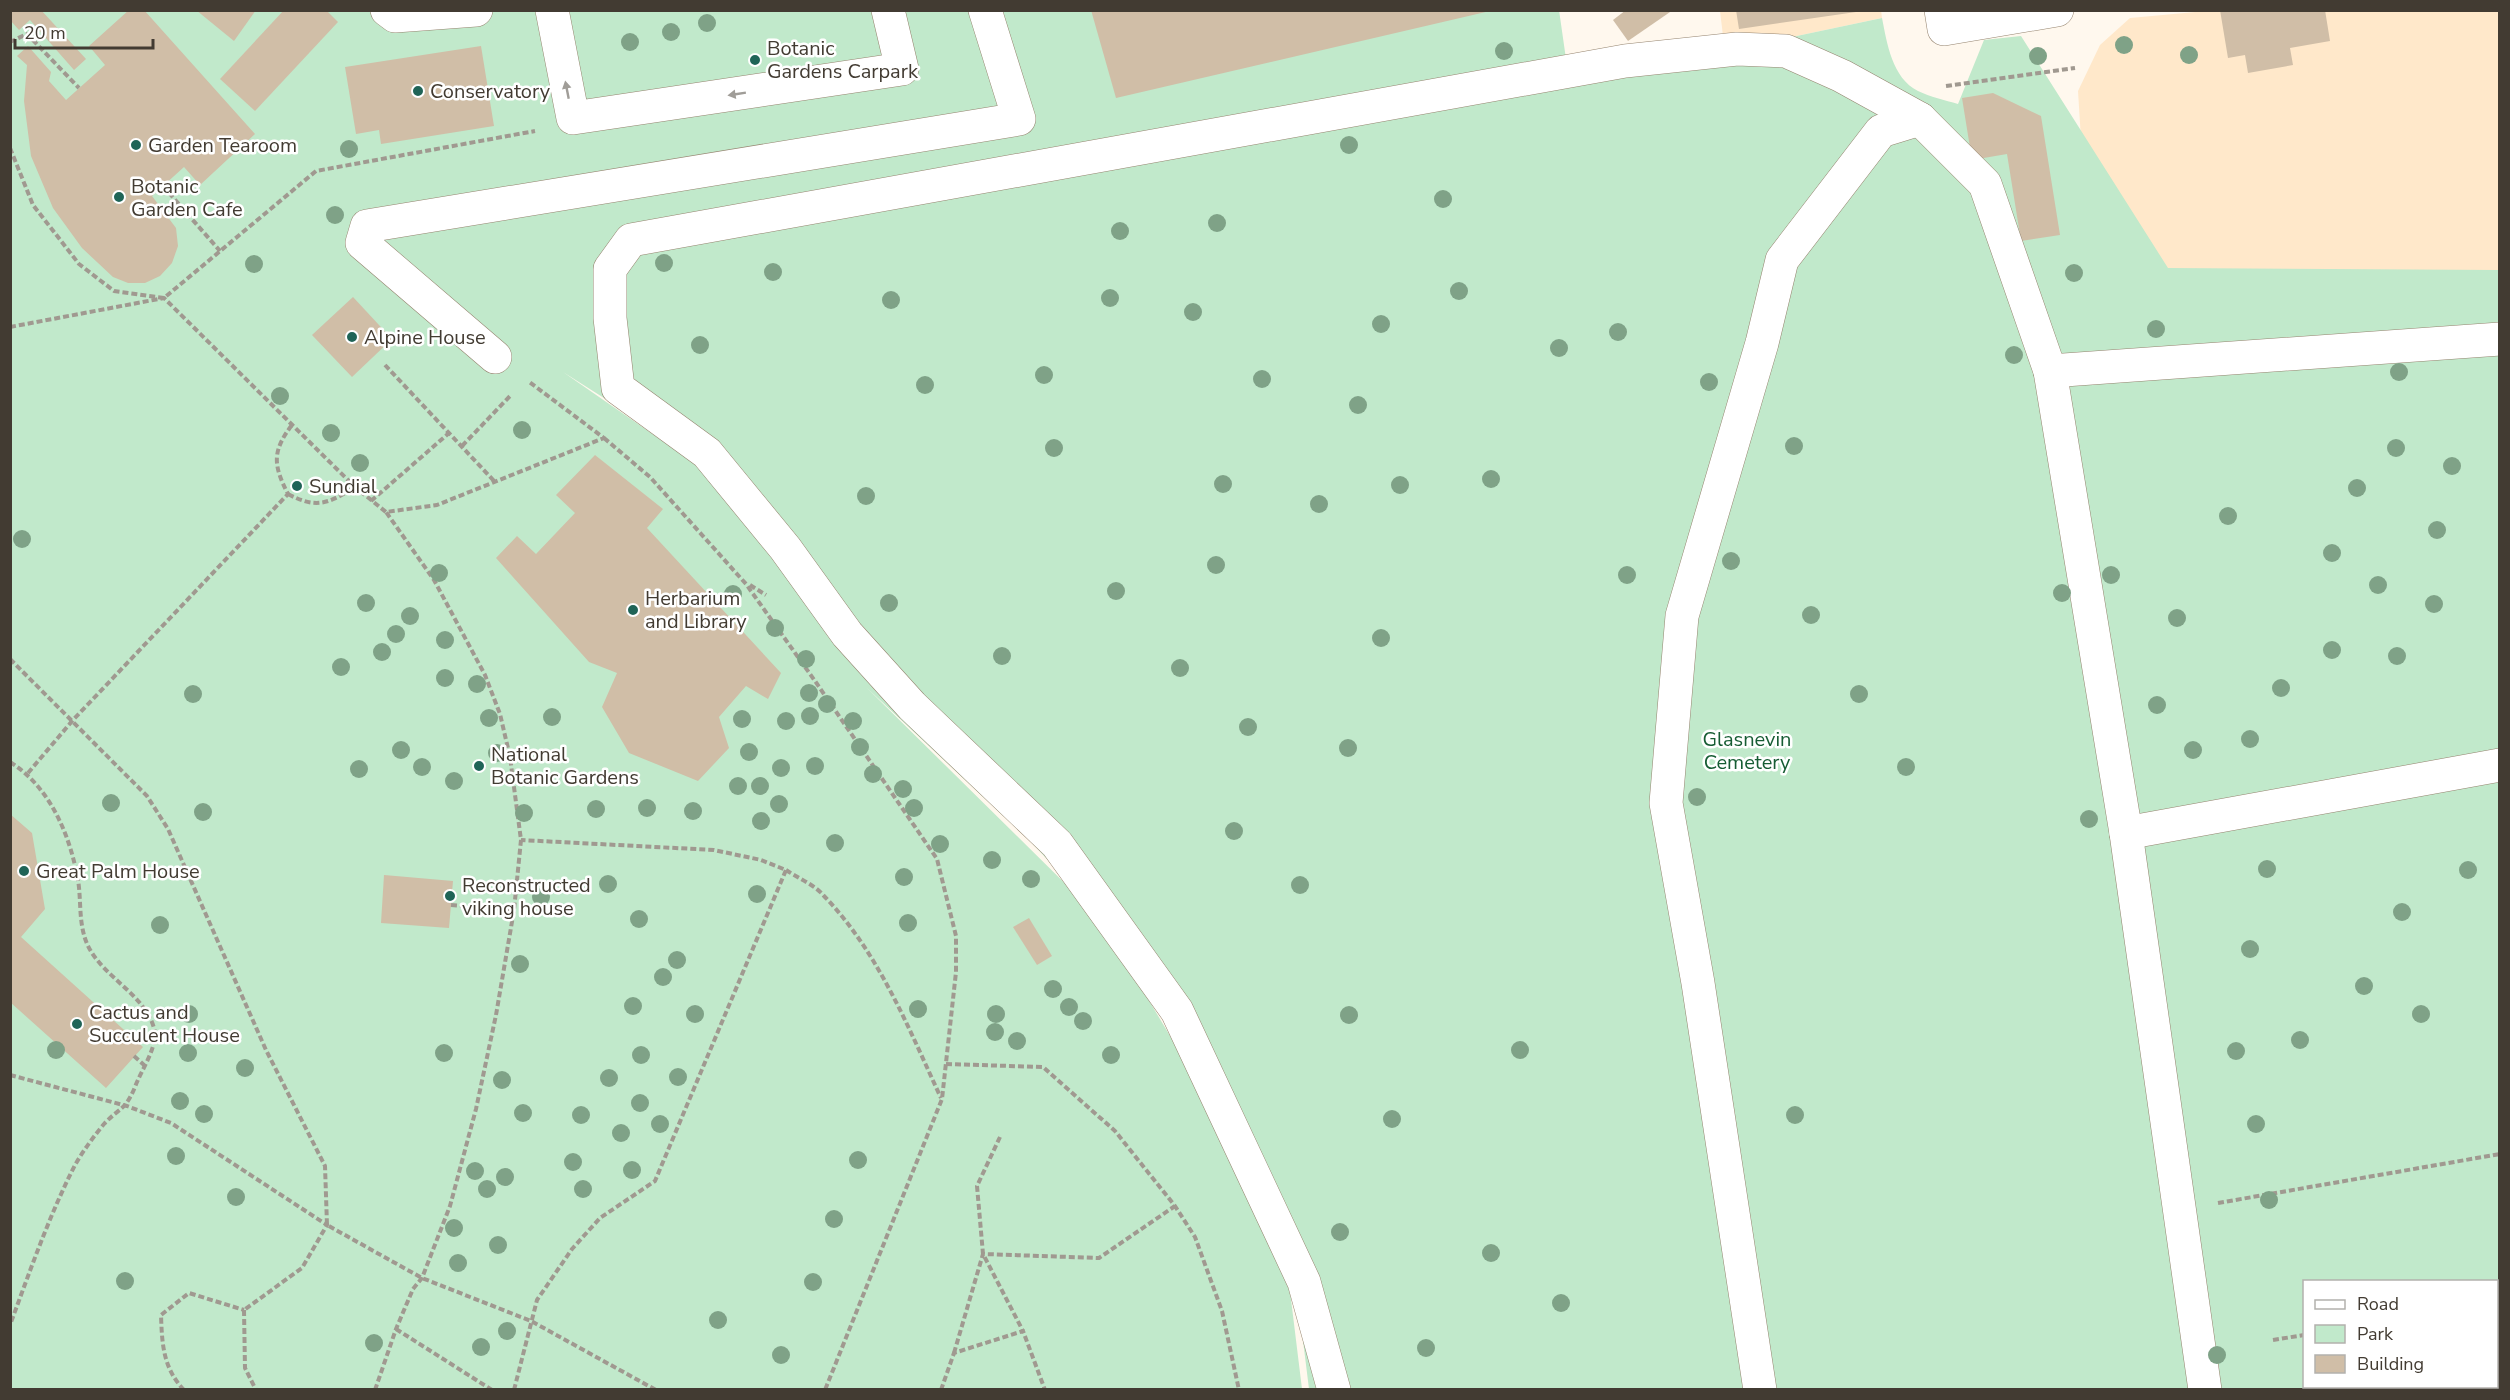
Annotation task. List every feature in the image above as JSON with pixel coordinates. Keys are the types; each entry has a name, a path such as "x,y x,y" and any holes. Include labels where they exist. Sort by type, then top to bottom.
{"street":[{"path":"387,10 395,16 476,10"},
{"path":"552,10 573,118 902,69 888,10"},
{"path":"495,357 362,243 367,226 1019,119 985,10"},
{"path":"1941,10 1944,29 2057,10"},
{"path":"1334,1389 1304,1282 1177,1011 1057,844 912,706 847,634 784,548 707,453 618,388 610,318 610,269 631,240 1625,61 1737,49 1786,51 1842,76 1920,119 1985,184 2050,371 2126,833 2205,1389"},
{"path":"1760,1389 1698,983 1666,803 1682,616 1762,343 1782,260 1881,130 1920,119"},
{"path":"2050,371 2499,339"},
{"path":"2126,833 2499,765"}],"path":[{"path":"10,42 27,34 79,88"},
{"path":"1936,90 1944,86 2076,68"},
{"path":"10,327 164,298 316,171 546,129 573,118"},
{"path":"10,147 33,205 79,264 114,291 164,298 355,487 386,512 434,580 485,675 500,714 510,757 521,840 514,910 496,1015 476,1109 450,1206 422,1278 413,1289 396,1329 375,1389"},
{"path":"163,186 220,251"},
{"path":"385,365 495,482"},
{"path":"462,446 526,379 604,438 650,477 746,584 937,859 956,936 956,972 942,1099 825,1389"},
{"path":"292,425 279,441 276,459 279,476 288,494 304,503 321,504 355,487"},
{"path":"371,501 449,433"},
{"path":"386,512 437,505 604,438"},
{"path":"28,773 73,720 288,494"},
{"path":"10,660 73,720 147,796 168,829 266,1050 326,1166 327,1225 302,1268 244,1310"},
{"path":"10,762 28,773 49,800 64,831 78,879 84,935 100,966 144,1009 154,1029 149,1059 144,1065 127,1106 105,1124 76,1163 41,1240 10,1325"},
{"path":"521,840 714,850 761,860 786,870 823,894 866,947 902,1013 942,1099"},
{"path":"514,1389 537,1300 572,1249 600,1218 655,1180 786,870"},
{"path":"452,905 514,910"},
{"path":"134,1056 144,1065"},
{"path":"946,1064 1043,1067 1115,1131 1175,1206 1195,1237 1222,1311 1239,1389"},
{"path":"10,1076 127,1106 171,1123 327,1225 422,1278 531,1321 656,1389"},
{"path":"941,1389 954,1353 982,1254 977,1186 1000,1137"},
{"path":"2179,1210 2499,1154"},
{"path":"982,1254 1099,1258 1175,1206"},
{"path":"982,1254 1023,1331 1045,1389"},
{"path":"184,1389 172,1377 162,1351 161,1315 189,1293 244,1310"},
{"path":"244,1310 244,1368 256,1389"},
{"path":"396,1329 492,1389"},
{"path":"954,1353 1023,1331"},
{"path":"2273,1340 2303,1335"}],"shaded area":[{"path":"1881,10 1882,18 1792,37 1723,36 1720,11"},
{"path":"2217,10 2499,11 2499,272 2153,304 2083,171 2078,91 2100,45 2130,18"}],"green space":[{"name":"Glasnevin Cemetery","path":"1559,10 1566,59 1792,37 1882,18 1892,59 1902,78 1918,91 1958,104 1984,40 2021,36 2168,268 2499,270 2499,1389 1309,1389 1296,1284 1166,1018 1103,919 1029,840 866,687 1100,918 1176,1046 1289,1283 1302,1389 11,1389 11,11","holes":["563,372 615,405 703,469"]}],"building":[{"path":"10,10 41,10 86,59 74,70 30,20 19,30 10,20"},
{"name":"Garden Tearoom","path":"129,10 144,10 255,134 200,185 184,167 152,196 176,228 178,246 172,263 160,276 145,283 128,283 113,277 82,248 53,208 31,156 24,101 27,65 17,56 28,46 51,72 49,81 66,100 105,65 89,46"},
{"path":"196,10 256,10 234,41"},
{"path":"284,10 326,10 338,22 255,111 220,79"},
{"path":"1091,10 1490,10 1490,11 1116,98"},
{"path":"1626,10 1673,10 1628,41 1613,20"},
{"path":"1736,10 1856,10 1856,12 1739,29"},
{"path":"2220,10 2325,10 2330,41 2290,48 2293,65 2248,73 2245,55 2228,58"},
{"name":"Conservatory","path":"481,46 494,126 381,144 379,130 356,134 345,67"},
{"path":"1993,93 2041,116 2060,235 2021,241 2007,154 1972,160 1962,98"},
{"name":"Alpine House","path":"353,297 392,339 352,377 312,335"},
{"name":"Herbarium and Library","path":"595,455 663,509 647,528 781,673 768,699 746,686 719,717 729,748 698,781 629,753 602,707 617,673 589,662 496,558 517,536 536,554 575,513 556,495"},
{"name":"Cactus and Succulent House","path":"10,814 32,833 45,909 21,937 143,1047 106,1088 10,1002"},
{"path":"384,875 453,881 449,928 381,923"},
{"path":"1029,918 1052,956 1037,965 1013,927"}],"place":[{"name":"Botanic Gardens Carpark","path":"755,60"},
{"name":"Conservatory","path":"418,91"},
{"name":"Garden Tearoom","path":"136,145"},
{"name":"Botanic Garden Cafe","path":"119,197"},
{"name":"Alpine House","path":"352,337"},
{"name":"Sundial","path":"297,486"},
{"name":"Herbarium and Library","path":"633,610"},
{"name":"National Botanic Gardens","path":"479,766"},
{"name":"Great Palm House","path":"24,871"},
{"name":"Reconstructed viking house","path":"450,896"},
{"name":"Cactus and Succulent House","path":"77,1024"}]}
